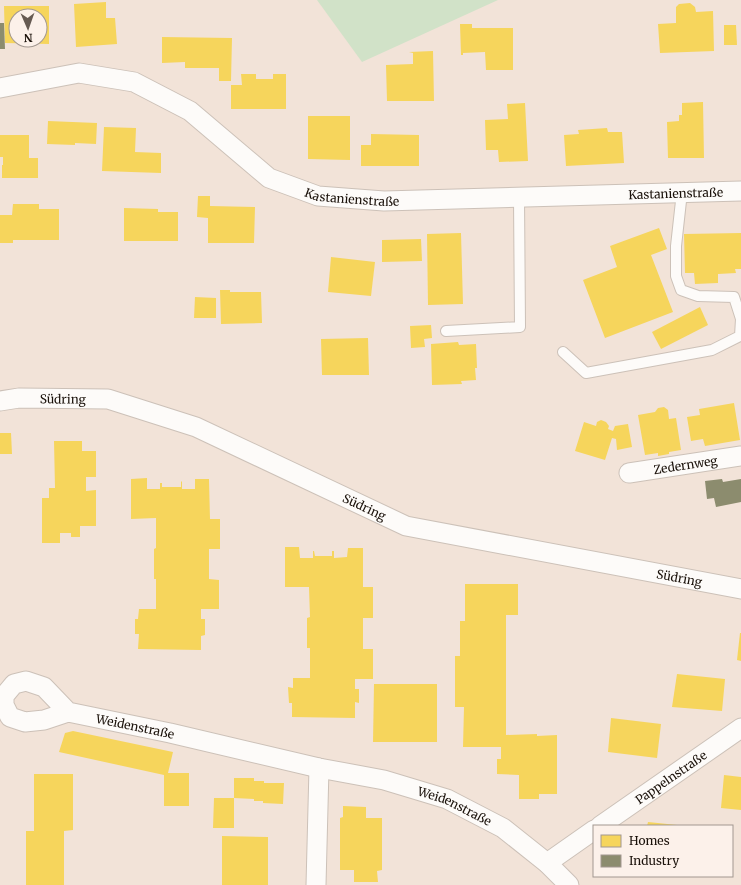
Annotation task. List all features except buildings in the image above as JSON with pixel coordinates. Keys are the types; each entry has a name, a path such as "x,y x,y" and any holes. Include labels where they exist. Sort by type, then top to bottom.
{"street":[{"name":"Kastanienstraße","path":"0,88 79,73 134,82 190,111 269,178 318,196 384,201 741,190"},
{"name":"Südring","path":"0,401 19,398 108,399 196,427 406,526 741,589"},
{"name":"Zedernweg","path":"629,473 741,456"},
{"path":"26,681 44,687 68,712 44,720 25,722 10,717 4,705 5,688 26,681"},
{"name":"Weidenstraße","path":"68,712 319,768 384,780 448,799 502,828 547,863 568,885"},
{"name":"Pappelnstraße","path":"601,825 741,728"},
{"path":"316,885 319,768"},
{"path":"547,863 593,831"}],"lane":[{"path":"563,352 586,373 712,350 740,336 741,319 734,297 698,296 681,290 676,276 676,246 682,192"},
{"path":"446,331 520,327 519,198"}],"green space":[{"path":"317,0 498,0 362,62"}]}
